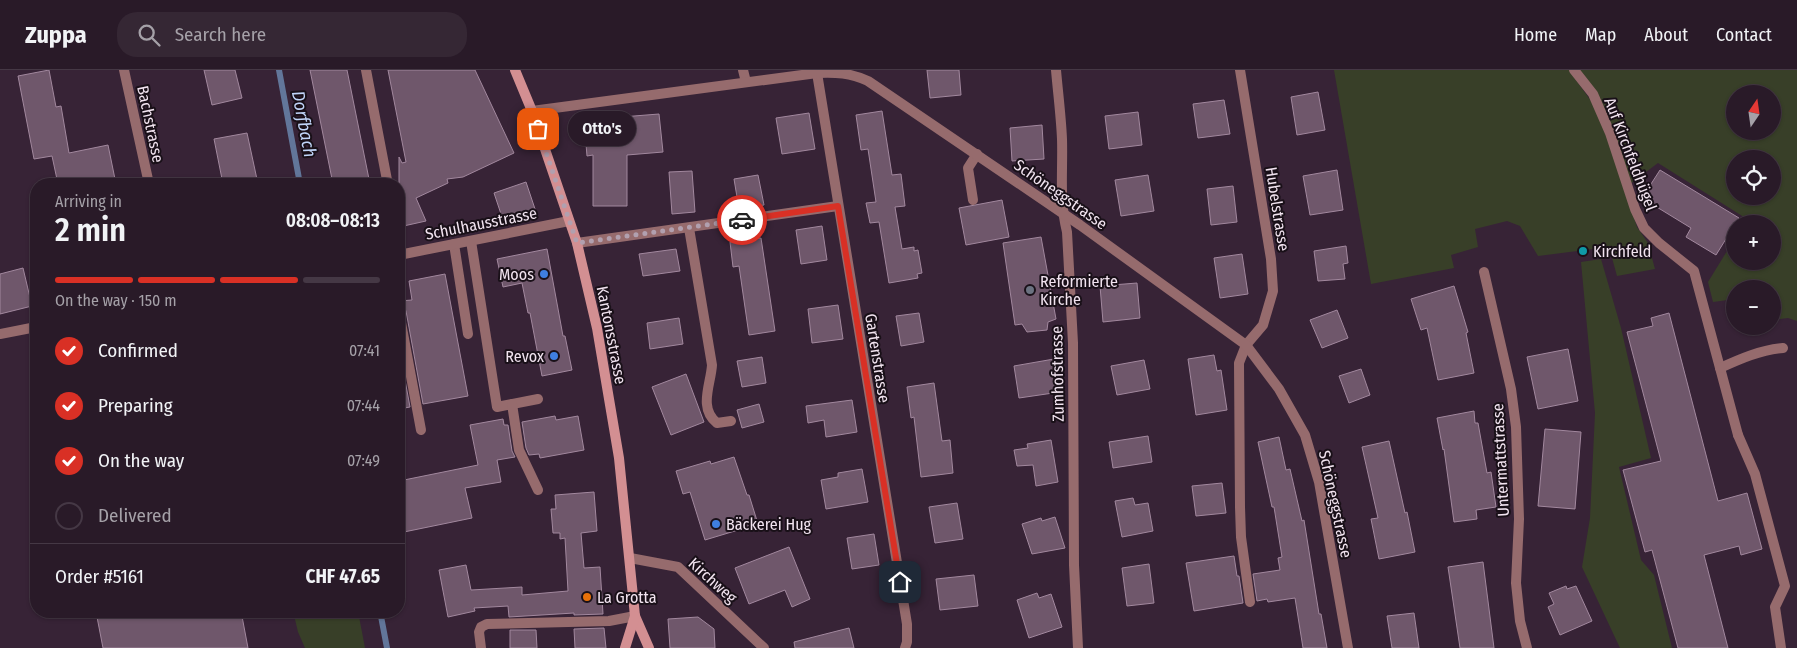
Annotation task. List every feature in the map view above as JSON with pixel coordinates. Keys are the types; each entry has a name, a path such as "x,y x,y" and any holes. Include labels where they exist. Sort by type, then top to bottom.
{"main road":[{"name":"Kantonsstrasse","path":"516,70 577,243 597,328 619,458 635,616 649,648"},
{"name":"Kantonsstrasse","path":"625,648 635,616"}],"street":[{"name":"Bachstrasse","path":"124,70 148,178"},
{"path":"366,70 387,178"},
{"path":"744,70 746,82"},
{"name":"Zumhofstrasse","path":"1056,70 1062,140 1061,196 1067,232 1073,343 1074,566 1078,648"},
{"name":"Hubelstrasse","path":"1240,70 1271,259 1273,291 1263,324 1246,346"},
{"name":"Auf Kirchfeldhügel","path":"1574,70 1592,94 1610,133 1635,209 1644,228 1659,243 1694,271 1738,435 1755,474 1785,586 1775,607 1781,648"},
{"name":"Schöneggstrasse","path":"532,111 817,73 838,72 868,81 1088,230 1246,346 1278,390 1305,435 1319,482 1348,648"},
{"name":"Gartenstrasse","path":"817,73 907,624 905,648"},
{"path":"973,200 968,168 977,154"},
{"path":"577,243 838,206"},
{"name":"Schulhausstrasse","path":"405,250 471,241 569,221"},
{"path":"689,228 712,365 712,378 706,395 708,409 712,418 717,423 730,421"},
{"path":"471,241 497,406 538,399"},
{"path":"454,244 468,334"},
{"name":"Untermattstrasse","path":"1484,272 1511,389 1516,427 1519,519 1516,583 1520,621 1527,648"},
{"path":"0,334 30,328"},
{"path":"405,344 421,430"},
{"path":"1246,346 1239,363 1240,507 1241,537 1250,602"},
{"path":"1720,368 1754,354 1782,348"},
{"path":"512,404 519,450 538,490"},
{"name":"Kirchweg","path":"630,558 678,567 764,648"},
{"path":"481,648 479,632 481,627 488,624 609,621 635,616"}],"green space":[{"path":"1334,70 1569,70 1591,101 1605,128 1637,227 1648,243 1655,269 1617,276 1609,247 1538,256 1520,226 1507,221 1475,229 1478,247 1451,255 1454,268 1371,284"},
{"path":"1579,70 1797,70 1797,321 1788,318 1781,319 1781,280 1726,280 1726,300 1713,302 1708,282 1726,253 1726,270 1781,270 1781,215 1741,215 1658,163 1630,184"},
{"path":"1601,259 1621,328 1651,458 1619,467 1641,560 1654,575 1672,648 1620,648 1582,567 1590,518 1595,413 1581,262"},
{"path":"295,618 359,618 365,648 305,648"}],"building":[{"path":"49,70 56,107 61,106 69,153 108,145 115,178 57,178 52,156 34,159 18,76"},
{"path":"204,70 235,70 242,98 212,105"},
{"path":"310,70 347,70 369,178 332,178"},
{"path":"388,70 475,70 514,153 463,177 447,179 448,183 416,198 426,221 405,226 405,178 399,178 399,157 402,163 406,162"},
{"path":"927,70 959,70 961,95 930,98"},
{"path":"1318,92 1325,130 1297,135 1291,97"},
{"path":"1224,100 1230,134 1198,138 1193,104"},
{"path":"882,111 892,175 901,174 905,206 895,207 902,249 914,247 914,251 918,250 922,273 917,274 918,278 889,283 879,222 870,223 866,203 876,202 868,149 861,150 856,115"},
{"path":"1138,112 1142,145 1109,149 1105,116"},
{"path":"809,113 815,149 782,154 776,118"},
{"path":"659,114 663,152 627,155 627,206 593,206 593,155 587,156 584,120"},
{"path":"1042,125 1044,159 1012,161 1010,128"},
{"path":"247,133 257,178 222,178 214,139"},
{"path":"1337,170 1343,210 1310,215 1303,176"},
{"path":"1660,170 1734,215 1726,215 1726,239 1716,255 1686,237 1691,228 1642,198"},
{"path":"692,171 695,212 672,214 669,172"},
{"path":"758,175 764,205 739,209 734,179"},
{"path":"1148,175 1154,211 1121,216 1115,180"},
{"path":"526,182 536,212 504,223 494,193"},
{"path":"1233,186 1237,222 1211,225 1207,189"},
{"path":"1002,200 1009,237 966,245 959,208"},
{"path":"822,226 827,260 801,264 796,230"},
{"name":"Reformierte Kirche","path":"1041,237 1056,319 1048,322 1047,330 1027,332 1022,324 1015,325 1003,243"},
{"path":"761,238 775,331 749,335 739,266 733,267 730,242"},
{"path":"1346,246 1348,263 1343,264 1345,279 1318,281 1314,251"},
{"path":"547,249 563,336 565,336 572,370 542,376 530,313 528,313 522,283 503,287 497,259"},
{"path":"676,249 680,271 643,276 639,254"},
{"path":"1242,254 1248,294 1220,298 1214,258"},
{"path":"23,268 30,298 30,306 0,314 0,274"},
{"path":"445,274 468,396 423,404 405,309 405,301 412,300 409,281"},
{"path":"1137,283 1140,318 1103,322 1100,286"},
{"path":"1454,286 1468,332 1466,333 1474,373 1438,380 1427,328 1421,330 1411,299"},
{"path":"838,305 843,339 812,343 808,309"},
{"path":"1337,310 1348,338 1322,348 1310,320"},
{"path":"919,313 924,342 901,346 896,316"},
{"path":"1669,313 1718,501 1747,493 1762,549 1741,555 1739,546 1704,555 1728,648 1678,648 1652,550 1645,552 1623,470 1661,461 1627,332 1653,326 1651,318"},
{"path":"679,318 683,344 650,349 647,323"},
{"path":"1568,349 1578,401 1538,409 1527,357"},
{"path":"1214,355 1217,371 1221,370 1227,410 1196,415 1188,359"},
{"path":"762,357 766,383 742,387 737,361"},
{"path":"1054,359 1060,392 1019,398 1014,366"},
{"path":"1144,360 1150,389 1117,395 1111,366"},
{"path":"1361,369 1370,395 1349,403 1339,376"},
{"path":"686,374 704,422 671,435 652,387"},
{"path":"405,380 410,407 405,408"},
{"path":"934,383 942,441 950,440 953,473 921,477 914,417 911,418 907,387"},
{"path":"852,400 857,432 826,437 824,420 808,423 806,406"},
{"path":"759,404 764,422 742,428 737,410"},
{"path":"1474,411 1487,473 1491,472 1496,507 1476,510 1477,519 1454,522 1444,449 1437,418"},
{"path":"555,416 556,420 578,416 584,450 540,458 539,454 529,455 522,422"},
{"path":"503,419 504,425 508,425 512,451 515,457 497,460 501,482 465,488 472,518 405,532 405,480 478,465 470,425"},
{"path":"1545,429 1581,432 1575,509 1538,506"},
{"path":"1148,436 1152,462 1113,468 1109,442"},
{"path":"1279,437 1286,470 1290,469 1302,521 1304,520 1319,614 1321,614 1327,648 1303,648 1295,598 1268,602 1267,599 1257,601 1253,574 1280,570 1278,558 1282,557 1274,507 1272,507 1258,442"},
{"path":"1051,440 1058,482 1036,486 1033,465 1017,466 1014,450 1028,448 1027,444"},
{"path":"1389,441 1415,552 1379,559 1371,519 1378,518 1362,447"},
{"path":"734,457 758,524 705,540 690,492 683,494 676,471 710,461 711,464"},
{"path":"862,469 868,502 826,509 821,480 838,477 838,473"},
{"path":"1222,483 1226,513 1196,516 1192,486"},
{"path":"594,492 597,531 581,533 584,568 600,567 603,614 574,615 574,613 509,617 508,606 474,608 475,611 448,617 439,570 466,565 471,590 522,587 522,595 568,591 565,538 560,539 560,533 553,533 551,509 556,509 555,495"},
{"path":"1133,498 1135,505 1148,503 1153,531 1122,537 1115,501"},
{"path":"957,503 963,539 935,543 929,507"},
{"path":"1055,517 1065,548 1032,554 1022,524 1041,518 1042,521"},
{"path":"874,534 879,565 852,569 847,538"},
{"path":"789,547 810,599 792,607 785,590 749,604 735,568"},
{"path":"1234,556 1243,603 1194,611 1186,563"},
{"path":"1483,562 1494,648 1460,648 1448,567"},
{"path":"1149,564 1154,603 1127,606 1122,568"},
{"path":"974,575 978,606 940,610 936,579"},
{"path":"1566,586 1567,589 1576,586 1592,621 1560,635 1548,607 1554,604 1549,593"},
{"path":"1037,593 1039,598 1051,594 1062,627 1029,638 1017,600"},
{"path":"1414,613 1419,648 1392,648 1387,616"},
{"path":"698,617 714,629 715,648 670,648 668,619"},
{"path":"97,618 242,618 248,648 103,648"},
{"path":"604,628 606,648 575,648 574,629"},
{"path":"849,628 854,648 795,648 794,642"},
{"path":"510,630 536,630 537,648 510,648"}],"waterway":[{"name":"Dorfbach","path":"279,70 299,178"},
{"name":"Dorfbach","path":"381,618 387,648"}],"way so far":[{"path":"538,129 577,243 742,220"}],"place":[{"name":"Otto's","path":"538,129"},
{"name":"Kirchfeld","path":"1583,251"},
{"name":"Moos","path":"544,274"},
{"name":"Reformierte Kirche","path":"1030,290"},
{"name":"Revox","path":"554,356"},
{"name":"Bäckerei Hug","path":"716,524"},
{"name":"La Grotta","path":"587,597"}],"route":[{"path":"742,220 838,206 900,582"}]}
